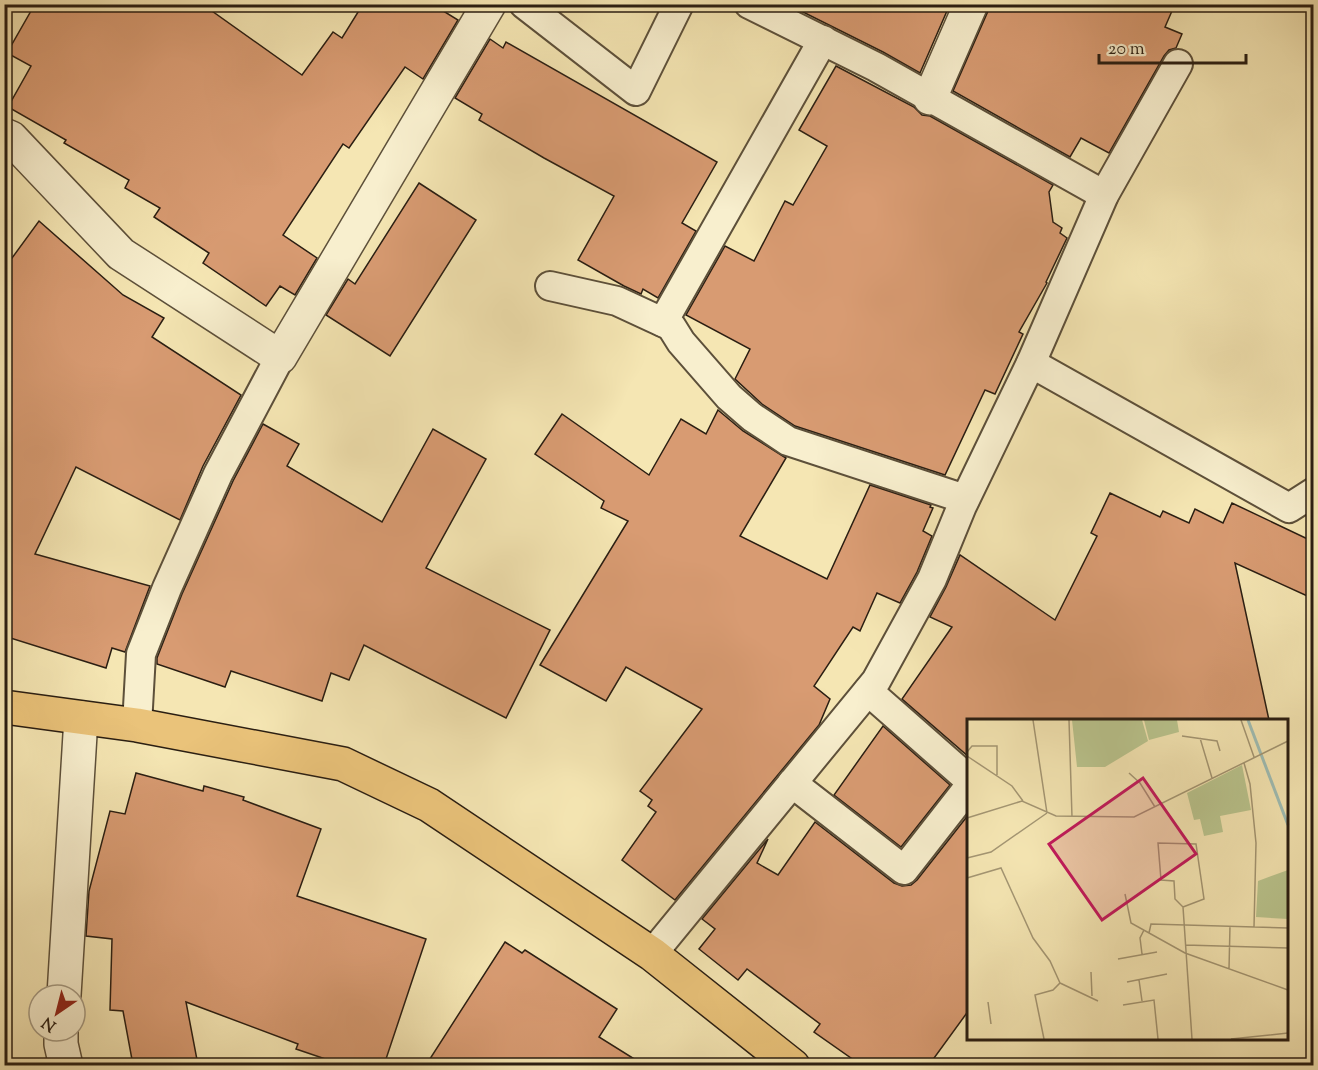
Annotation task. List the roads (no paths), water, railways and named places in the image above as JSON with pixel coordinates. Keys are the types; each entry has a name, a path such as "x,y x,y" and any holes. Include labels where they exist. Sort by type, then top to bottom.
{"main road":[{"path":"4,707 137,725 343,764 429,805 652,954 793,1065"}],"street":[{"path":"4,135 11,138 121,254 280,357 489,4"},
{"path":"930,98 971,4"},
{"path":"65,983 81,718"},
{"path":"60,1043 66,1065"}],"lane":[{"path":"524,4 636,91 679,4"},
{"path":"749,4 823,40 1104,195"},
{"path":"663,322 823,40"},
{"path":"652,954 876,681 932,579 965,499 1031,363 1104,195 1178,64"},
{"path":"550,286 617,301 670,326 729,397 752,417 788,441 965,499"},
{"path":"137,725 141,654 167,588 218,474 280,357"},
{"path":"1031,363 1289,508 1314,492"},
{"path":"868,691 967,777"},
{"path":"792,783 904,870 967,791"}]}
